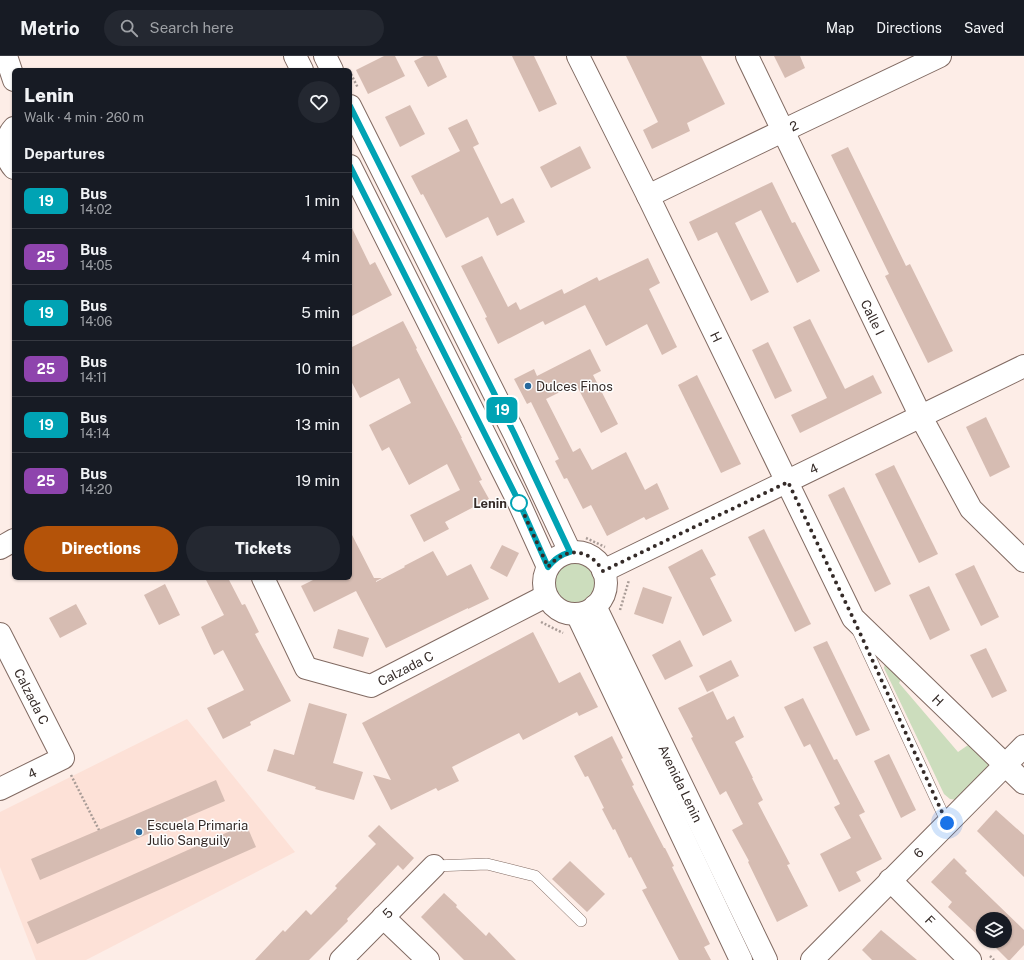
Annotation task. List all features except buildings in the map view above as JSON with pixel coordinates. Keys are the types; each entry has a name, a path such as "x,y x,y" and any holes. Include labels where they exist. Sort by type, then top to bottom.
{"street":[{"path":"6,56 12,74"},
{"path":"295,56 301,68"},
{"path":"325,56 331,68"},
{"name":"H","path":"578,56 788,482 853,618 1024,783"},
{"name":"Calle I","path":"747,56 921,417 971,509 1024,561"},
{"name":"2","path":"648,196 940,56"},
{"path":"355,100 514,433 577,544 580,552 590,556 598,562 603,571 606,580 605,590 601,598 586,610 567,613 559,610 546,596 544,576 548,567 558,557 577,544"},
{"path":"12,131 7,139 6,148 8,158 12,165"},
{"path":"352,170 519,502 548,567"},
{"name":"4","path":"603,571 1024,366"},
{"path":"0,548 12,541"},
{"name":"Calzada C","path":"264,580 306,668 371,686 546,596"},
{"name":"Avenida Lenin","path":"586,610 741,960"},
{"name":"Avenida Lenin","path":"586,610 766,960"},
{"name":"Calzada C","path":"0,634 63,758"},
{"name":"6","path":"812,960 1024,746"},
{"name":"4","path":"0,789 63,758"},
{"name":"5","path":"341,960 434,866"},
{"name":"F","path":"890,880 970,960"},
{"path":"383,917 428,960"}],"lane":[{"name":"H","path":"853,618 947,823"},
{"path":"434,866 487,864 535,876 581,922"}],"path":[{"path":"352,83 355,100"},
{"path":"577,544 608,548"},
{"path":"618,614 631,576"},
{"path":"536,620 566,635"},
{"path":"63,758 99,830"}],"shaded area":[{"name":"Escuela Primaria Julio Sanguily","path":"187,719 295,852 86,960 36,960 0,867 0,812"}],"green space":[{"path":"573,559 582,561 590,566 595,574 597,583 595,592 590,600 582,605 573,607 564,605 556,600 551,592 549,583 551,574 556,566 564,561"},
{"path":"885,663 904,674 899,683 958,752 971,743 990,757 989,766 957,800 950,799 944,794 884,668"}],"bus line":[{"name":"19","path":"352,110 514,433 570,552 561,555 548,567 519,502 352,170"}],"place":[{"name":"Dulces Finos","path":"528,386"},
{"name":"Lenin","path":"519,503"},
{"name":"Escuela Primaria Julio Sanguily","path":"139,832"}],"route":[{"path":"519,503 548,567 561,555 570,552 580,552 590,556 598,562 603,571 788,482 853,618 947,823"}]}
